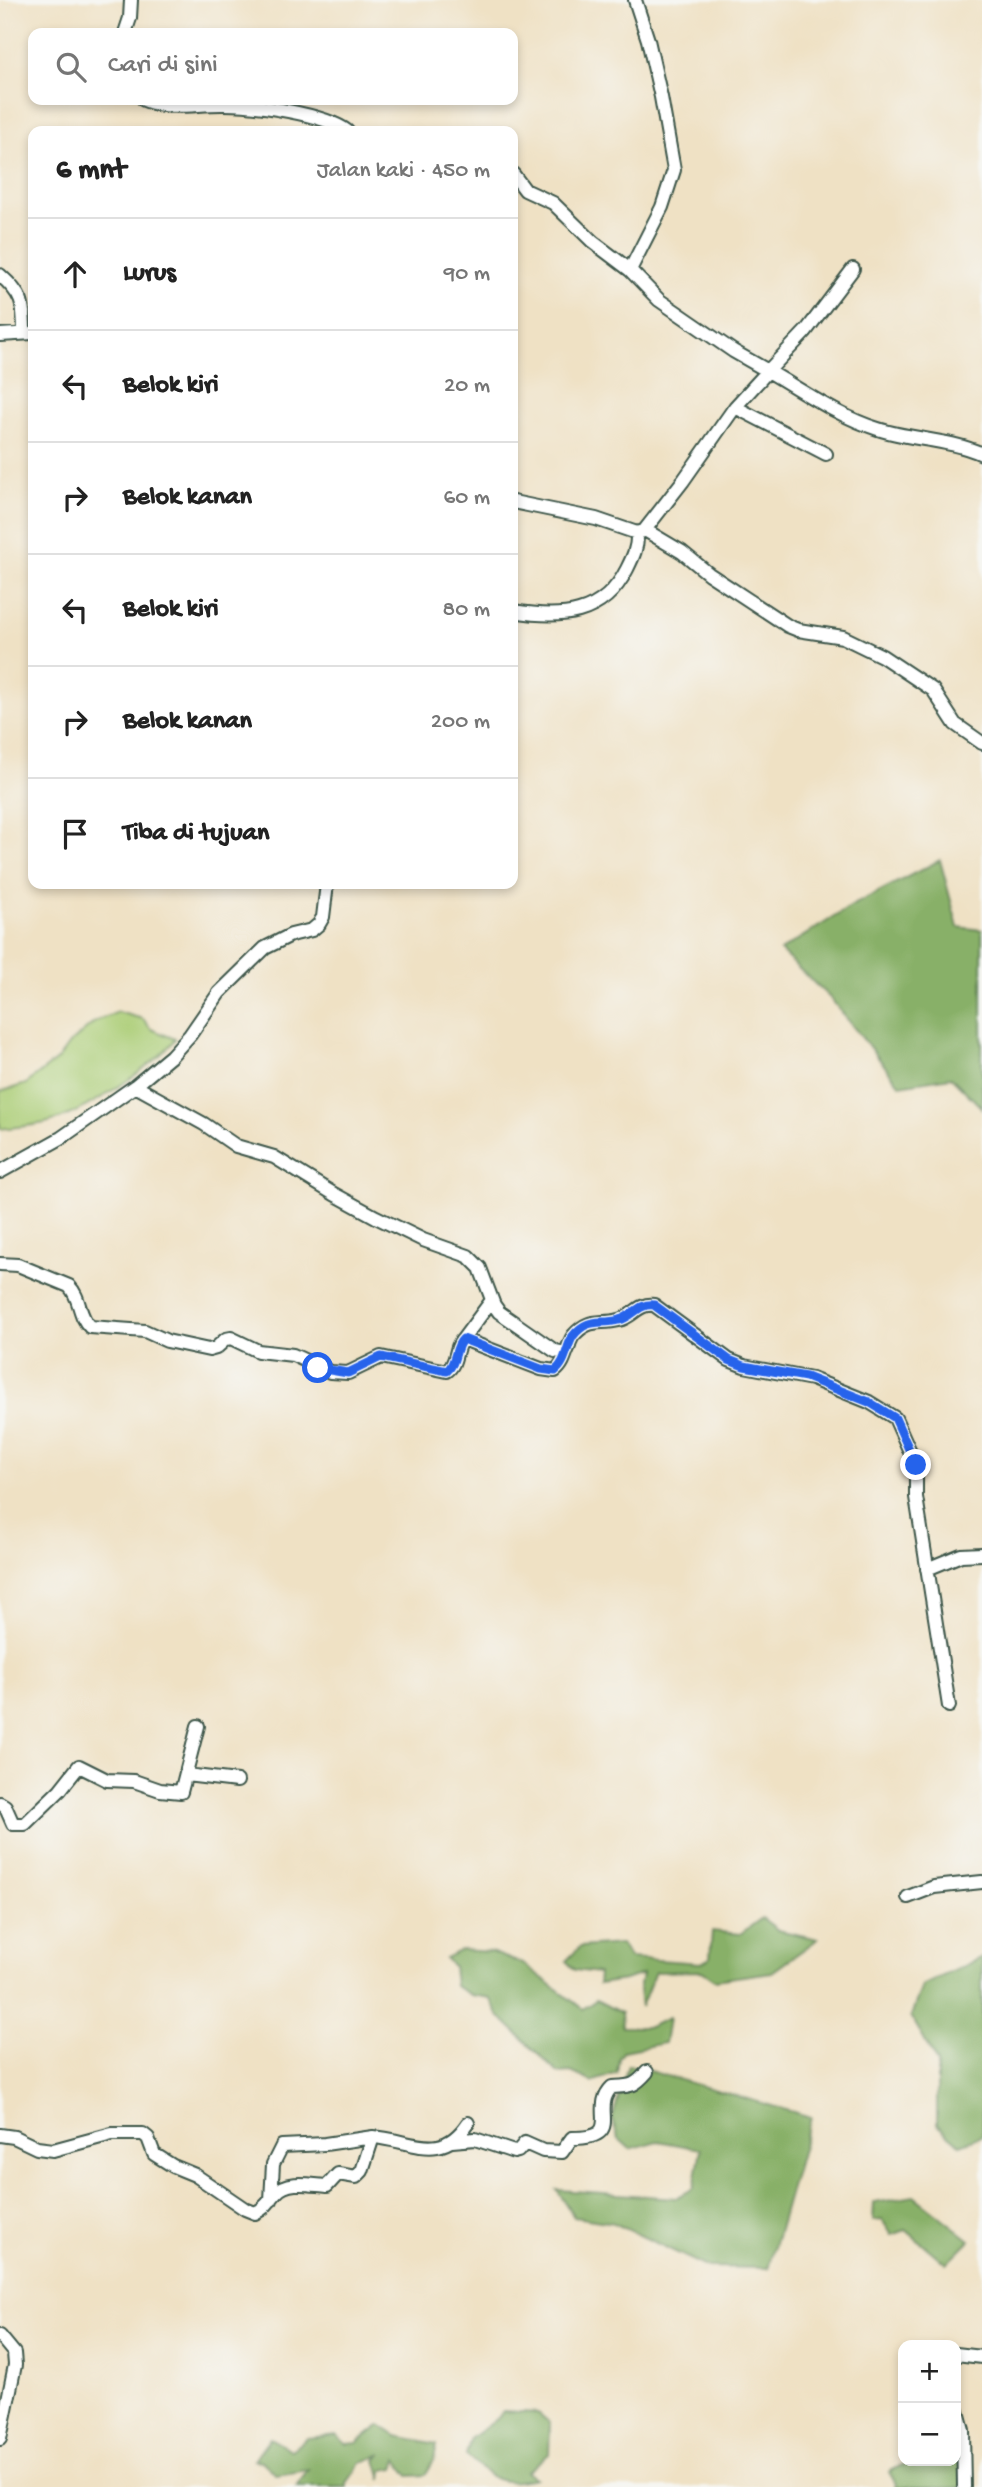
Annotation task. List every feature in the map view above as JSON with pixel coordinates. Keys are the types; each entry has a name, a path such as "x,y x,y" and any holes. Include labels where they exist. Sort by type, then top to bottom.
{"street":[{"path":"127,28 131,0"},
{"path":"630,270 662,207 674,170 648,40 635,0"},
{"path":"155,105 180,105"},
{"path":"252,105 299,114 337,126"},
{"path":"518,181 525,190 553,203 593,242 630,270 659,300 733,351 863,424 903,436 968,448 982,454"},
{"path":"518,612 542,616 598,605 611,595 636,550 641,531 683,481 735,407 806,331 853,269"},
{"path":"0,275 16,289 22,299 28,328"},
{"path":"0,335 28,333"},
{"path":"735,407 826,454"},
{"path":"518,503 641,531 682,552 709,574 788,626 844,637 882,656 933,690 955,724 982,743"},
{"path":"0,1172 61,1138 135,1086 171,1056 195,1028 219,993 265,948 291,935 312,930 319,924 323,917 326,889"},
{"path":"135,1086 204,1124 236,1146 274,1157 376,1217 423,1240 468,1256 480,1268 499,1312 555,1351 566,1353 573,1337 590,1322 618,1321 641,1306 654,1305 729,1360 744,1366 812,1379 869,1402 895,1418 916,1465 914,1488 949,1706"},
{"path":"0,1264 18,1265 69,1286 75,1293 84,1322 90,1327 145,1331 166,1341 209,1350 231,1338 258,1351 293,1355 330,1372 348,1373 381,1357 447,1371 453,1366 459,1342 492,1300"},
{"path":"463,1339 550,1371 560,1367 573,1337"},
{"path":"927,1569 961,1555 982,1553"},
{"path":"0,1803 5,1806 13,1824 25,1824 60,1790 78,1766 107,1780 134,1781 178,1793 184,1789 198,1726"},
{"path":"186,1775 237,1781"},
{"path":"908,1897 934,1887 982,1882"},
{"path":"452,2141 475,2140 514,2151 518,2151 525,2143 543,2151 562,2152 572,2138 596,2137 601,2132 606,2092 612,2087 630,2087 647,2072"},
{"path":"271,2200 273,2164 282,2146 325,2144 373,2137 436,2148 461,2134 468,2123"},
{"path":"0,2136 14,2137 37,2148 53,2150 112,2134 143,2134 148,2138 154,2154 195,2175 245,2209 258,2212 279,2189 312,2183 327,2186 338,2174 356,2177 362,2171 373,2137"},
{"path":"0,2336 14,2353 15,2365 0,2439"},
{"path":"961,2355 982,2357"},
{"path":"961,2423 964,2487"}],"green space":[{"path":"940,860 958,927 982,930 982,1108 951,1077 900,1085 830,998 780,951 853,905"},
{"path":"118,1012 143,1019 151,1029 175,1039 135,1075 80,1109 49,1122 0,1129 0,1092 26,1084 58,1059 69,1044 96,1021"},
{"path":"762,1918 778,1930 818,1939 772,1972 715,1980 702,1971 655,1972 641,2007 639,1989 642,1974 598,1984 599,1973 575,1970 566,1961 580,1947 621,1944 629,1958 701,1963 710,1958 712,1931 740,1934"},
{"path":"461,1950 491,1952 525,1965 583,2009 596,2000 621,2013 622,2027 649,2027 669,2018 665,2043 624,2051 619,2058 617,2073 592,2082 571,2072 558,2073 498,2015 490,1998 471,1995 455,1986 453,1966 445,1958"},
{"path":"982,1957 982,2136 960,2144 937,2125 937,2063 911,2016 922,1986"},
{"path":"628,2065 811,2117 768,2268 707,2267 614,2223 574,2217 557,2190 676,2198 694,2188 701,2149 658,2141 630,2149 618,2138 612,2120"},
{"path":"914,2196 970,2240 946,2264 906,2230 892,2235 882,2220 873,2221 874,2203"},
{"path":"503,2411 538,2413 550,2423 549,2454 526,2472 535,2478 513,2482 496,2479 466,2455 471,2438 498,2418"},
{"path":"380,2425 397,2436 437,2444 434,2460 425,2475 409,2476 397,2460 394,2468 383,2470 382,2480 376,2460 382,2454 361,2463 347,2487 296,2487 308,2470 277,2475 262,2461 254,2460 270,2438 291,2450 307,2438 337,2435 346,2444 357,2443"},
{"path":"961,2465 965,2487 895,2487 889,2472 900,2466"}],"route":[{"path":"318,1368 348,1373 381,1357 447,1371 453,1366 459,1342 466,1339 541,1369 555,1371 560,1367 573,1337 588,1323 618,1321 641,1306 654,1305 729,1360 744,1366 806,1377 869,1402 895,1418 916,1465"}]}
